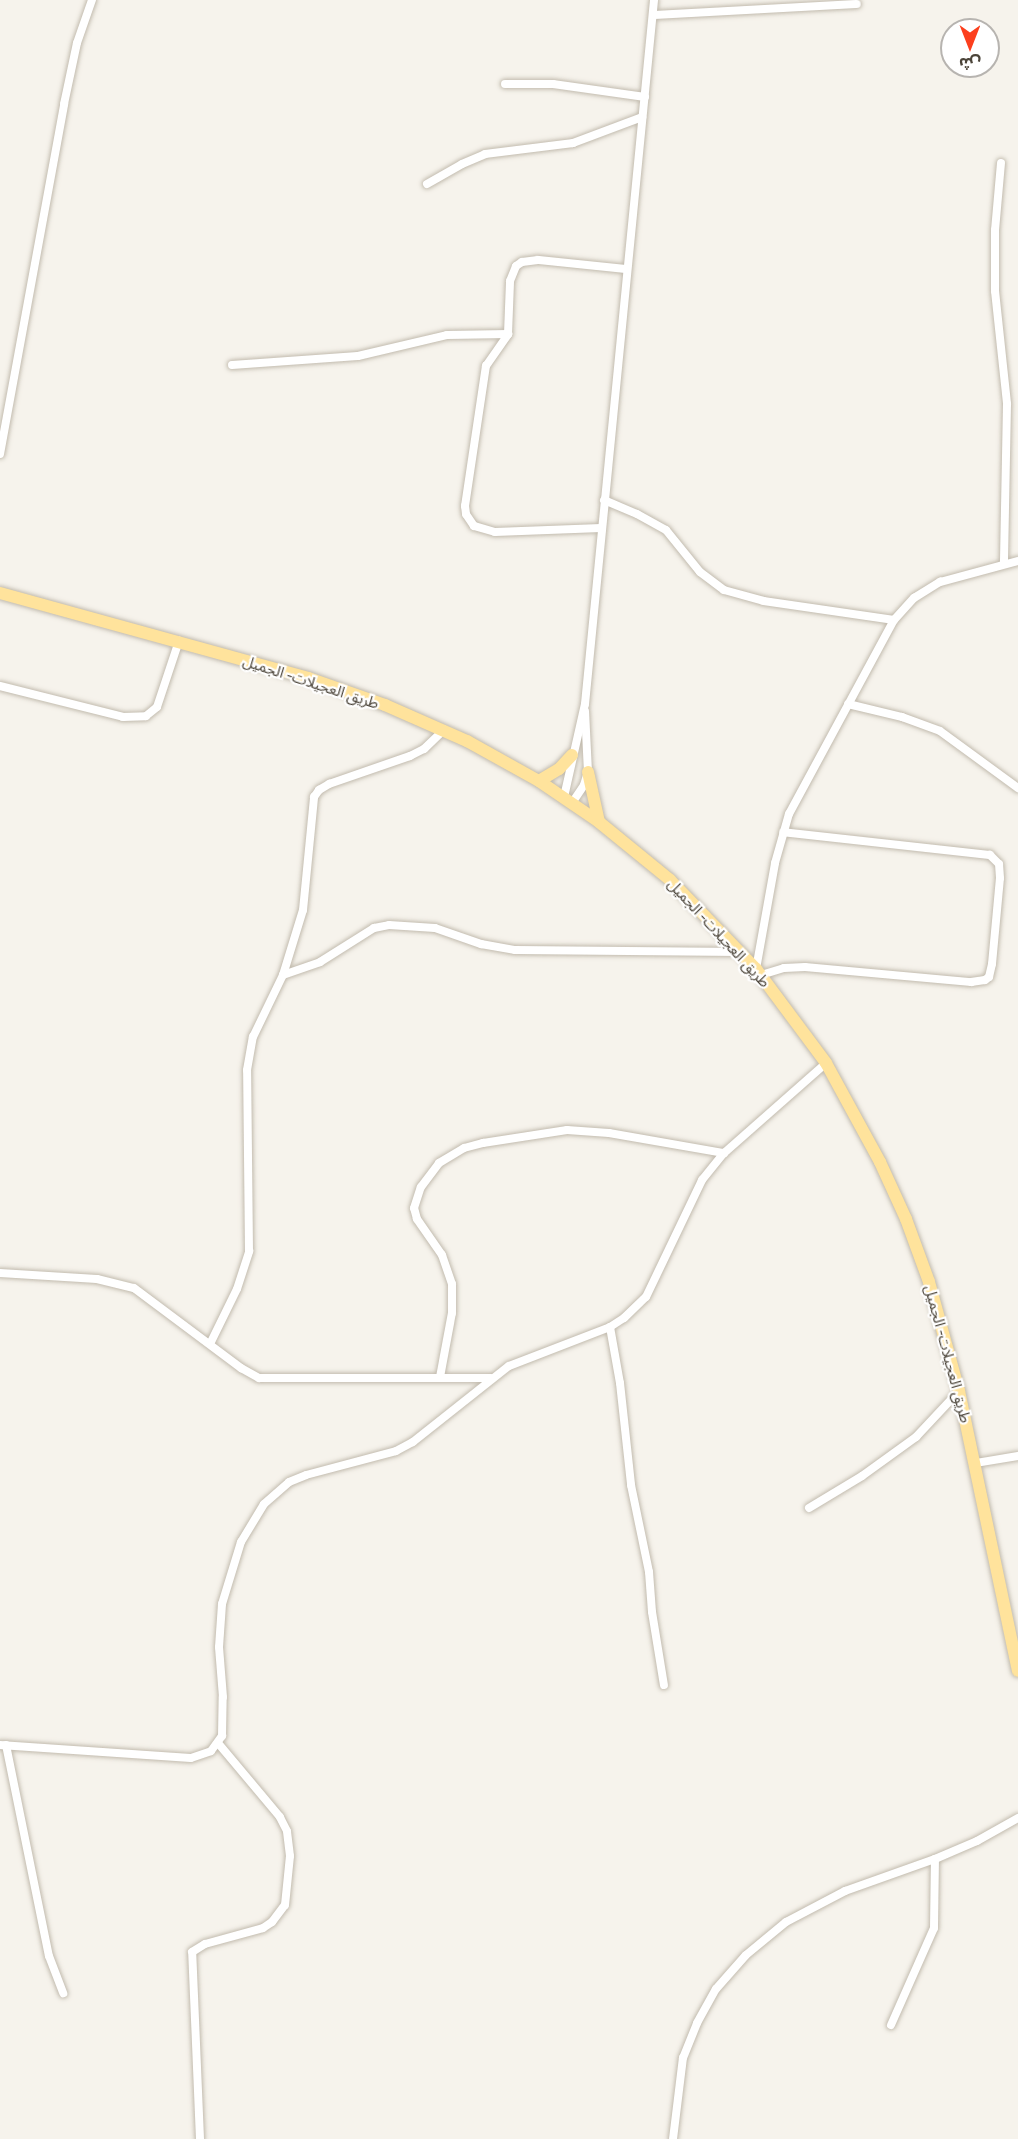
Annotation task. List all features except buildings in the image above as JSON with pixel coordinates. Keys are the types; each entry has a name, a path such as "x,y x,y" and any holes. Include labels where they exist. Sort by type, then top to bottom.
{"main road":[{"name":"طريق العجيلات- الجميل","path":"0,592 178,641 352,693 444,730 539,781 599,822 670,880 740,952 758,972 826,1063 880,1162 906,1219 929,1282 959,1391 1018,1671"},
{"path":"539,781 559,769 572,755"},
{"path":"588,772 599,822"}],"street":[{"path":"0,454 64,104 77,44 92,0"},
{"path":"568,800 588,772 585,704 654,0"},
{"path":"654,15 857,4"},
{"path":"505,84 553,84 645,97"},
{"path":"427,184 485,154 573,143 642,117"},
{"path":"1001,163 995,230 995,291 1007,404 1004,564"},
{"path":"601,528 495,532 482,530 469,521 465,506 484,376 490,358 508,334 510,281 516,266 522,262 538,260 627,269"},
{"path":"232,365 358,356 447,334 508,334"},
{"path":"604,500 666,530 700,572 724,590 764,600 894,620"},
{"path":"783,832 990,855 999,864 1000,878 989,977 985,980 971,982 805,967 758,972 783,832 799,794 894,620 924,590 961,575 1018,561"},
{"path":"0,687 123,717 146,716 157,707 178,641"},
{"path":"568,800 572,755 585,704"},
{"path":"848,704 902,717 940,731 1018,788"},
{"path":"210,1344 241,1280 249,1251 247,1070 253,1036 283,975 303,910 314,797 319,790 329,784 424,749 444,730"},
{"path":"283,975 320,962 374,928 389,925 435,928 481,944 515,950 740,952"},
{"path":"63,1994 49,1956 3,1745 191,1758 203,1756 218,1743 222,1726 219,1647 222,1604 237,1552 254,1518 276,1492 289,1482 323,1469 378,1457 413,1442 491,1378 526,1358 610,1327 624,1318 646,1297 702,1180 724,1153 826,1063"},
{"path":"440,1377 452,1313 452,1284 442,1255 417,1219 414,1208 421,1187 439,1162 464,1148 483,1143 526,1134 567,1130 609,1133 724,1153"},
{"path":"0,1273 69,1276 124,1284 144,1293 250,1374 259,1378 491,1378"},
{"path":"610,1327 620,1383 631,1485 649,1572 664,1685"},
{"path":"809,1508 862,1476 916,1437 959,1391"},
{"path":"976,1463 1018,1456"},
{"path":"200,2139 192,1952 205,1944 263,1928 272,1922 285,1905 290,1856 287,1831 280,1817 218,1743"},
{"path":"673,2139 683,2058 697,2023 716,1989 746,1954 786,1922 845,1891 935,1859 1018,1818"},
{"path":"891,2025 928,1947 934,1928 935,1859"}]}
